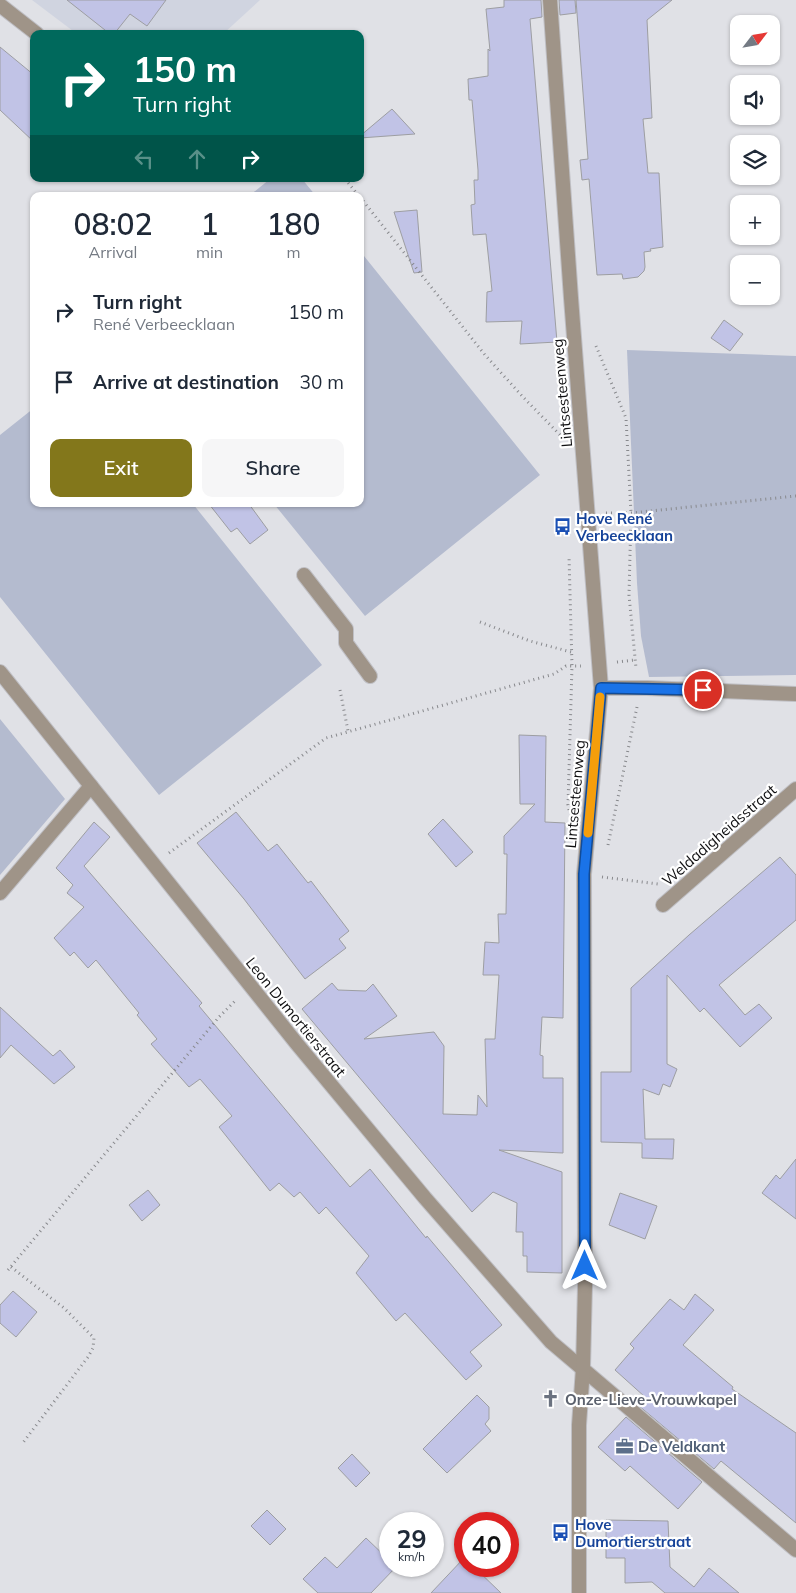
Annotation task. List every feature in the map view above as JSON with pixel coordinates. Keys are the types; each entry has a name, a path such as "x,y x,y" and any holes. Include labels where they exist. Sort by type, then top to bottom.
{"street":[{"name":"Lintsesteenweg","path":"550,0 601,688 584,874 585,1285 583,1368 579,1425 579,1593"},
{"path":"0,5 32,30"},
{"path":"304,575 346,629 346,643 370,676"},
{"name":"Leon Dumortierstraat","path":"0,672 250,986 431,1205 551,1342 796,1550"},
{"path":"601,688 796,694"},
{"path":"0,893 91,786"},
{"name":"Weldadigheidsstraat","path":"663,905 686,887 796,789"}],"path":[{"path":"348,182 356,192"},
{"path":"364,202 485,355 566,442"},
{"path":"593,341 626,418 631,513 629,595 635,660"},
{"path":"631,513 796,496"},
{"path":"480,622 530,641 571,652"},
{"path":"154,864 326,738 554,674 566,666 572,666"},
{"path":"607,851 638,703 637,688"},
{"path":"340,690 348,732"},
{"path":"584,874 686,887"},
{"path":"8,1270 219,1017 250,986"},
{"path":"11,1267 64,1308 94,1338 94,1348 88,1357 22,1444"}],"shaded area":[{"path":"32,0 260,0 227,30 72,30"},
{"path":"266,182 304,182 313,192 254,192"},
{"path":"364,256 540,475 365,616 276,507 364,507"},
{"path":"627,350 796,356 796,675 649,677 641,636 637,583"},
{"path":"30,411 30,507 195,507 322,665 159,795 0,597 0,435"},
{"path":"0,719 65,799 0,875"}],"building":[{"path":"67,0 166,0 147,26 130,14 117,30 105,30"},
{"path":"504,0 541,0 542,17 530,19 557,342 520,344 522,321 486,322 487,292 492,291 486,234 473,235 471,205 475,204 474,180 478,180 478,170 472,100 469,100 468,79 488,76 488,49 490,51 486,9 504,7"},
{"path":"559,0 575,0 576,13 560,15"},
{"path":"576,0 672,0 647,20 652,118 643,119 648,173 659,173 663,247 644,252 645,267 638,277 623,279 622,274 597,275 589,179 582,180 580,160 588,159"},
{"path":"0,47 30,72 30,138 0,110"},
{"path":"392,109 415,134 364,138 364,133"},
{"path":"417,210 422,272 414,273 394,212"},
{"path":"724,320 743,334 730,351 711,338"},
{"path":"211,507 251,507 268,530 250,544 237,528 231,532"},
{"path":"519,735 546,736 545,822 565,823 563,1018 542,1017 540,1055 543,1056 543,1078 563,1078 563,1153 499,1150 562,1172 562,1273 527,1272 527,1256 523,1256 523,1232 516,1232 517,1203 493,1192 472,1212 302,1009 332,983 338,990 366,991 373,984 397,1016 364,1039 434,1032 444,1046 443,1114 477,1115 478,1095 487,1107 485,1039 495,1039 499,975 483,975 485,942 499,943 498,914 506,914 507,854 504,854 504,836 535,804 520,804"},
{"path":"236,812 268,851 277,844 308,883 311,881 349,931 339,939 346,948 305,979 244,899 197,843"},
{"path":"443,819 473,852 456,867 428,834"},
{"path":"94,822 110,837 84,866 202,1003 199,1006 350,1187 370,1169 426,1238 427,1236 502,1325 470,1352 482,1366 466,1380 405,1313 396,1321 356,1273 369,1256 326,1207 319,1214 300,1192 294,1197 279,1183 270,1191 219,1127 232,1116 200,1079 189,1087 151,1044 157,1039 137,1015 139,1013 96,960 88,968 74,952 70,956 54,938 84,907 67,893 73,885 56,868"},
{"path":"780,857 796,875 796,920 719,985 745,1015 759,1004 772,1018 740,1047 704,1008 700,1012 667,975 667,1064 677,1069 670,1087 663,1084 659,1095 643,1089 645,1139 674,1139 673,1159 642,1158 642,1143 601,1142 601,1072 631,1072 631,988 689,935"},
{"path":"0,1007 53,1056 60,1050 75,1067 54,1084 11,1045 0,1058"},
{"path":"796,1159 796,1219 762,1193 776,1175 780,1179"},
{"path":"148,1190 160,1205 142,1221 129,1205"},
{"path":"620,1193 657,1206 645,1239 609,1225"},
{"path":"13,1291 37,1312 16,1337 0,1323 0,1305"},
{"path":"695,1294 714,1310 683,1345 733,1387 732,1389 796,1433 796,1523 721,1461 714,1469 638,1405 645,1397 615,1370 634,1348 630,1344 670,1299 684,1310"},
{"path":"477,1395 489,1407 489,1419 485,1424 491,1431 447,1473 423,1449"},
{"path":"626,1417 702,1482 678,1509 630,1466 625,1471 598,1447"},
{"path":"352,1454 370,1473 356,1487 338,1468"},
{"path":"267,1510 286,1529 270,1545 251,1526"},
{"path":"606,1520 668,1521 670,1567 694,1587 709,1568 739,1593 665,1593 652,1582 625,1583 625,1558 606,1558"},
{"path":"366,1538 379,1550 379,1577 386,1577 371,1593 318,1593 303,1579 325,1557 337,1568"},
{"path":"454,1569 454,1577 484,1577 501,1593 431,1593"}],"slow traffic":[{"path":"588,833 600,697"}],"place":[{"name":"Hove René Verbeecklaan","path":"562,527"},
{"name":"Onze-Lieve-Vrouwkapel","path":"551,1399"},
{"name":"De Veldkant","path":"624,1446"},
{"name":"Hove Dumortierstraat","path":"561,1533"}],"route":[{"path":"585,1266 584,874 601,688 703,690"}]}
